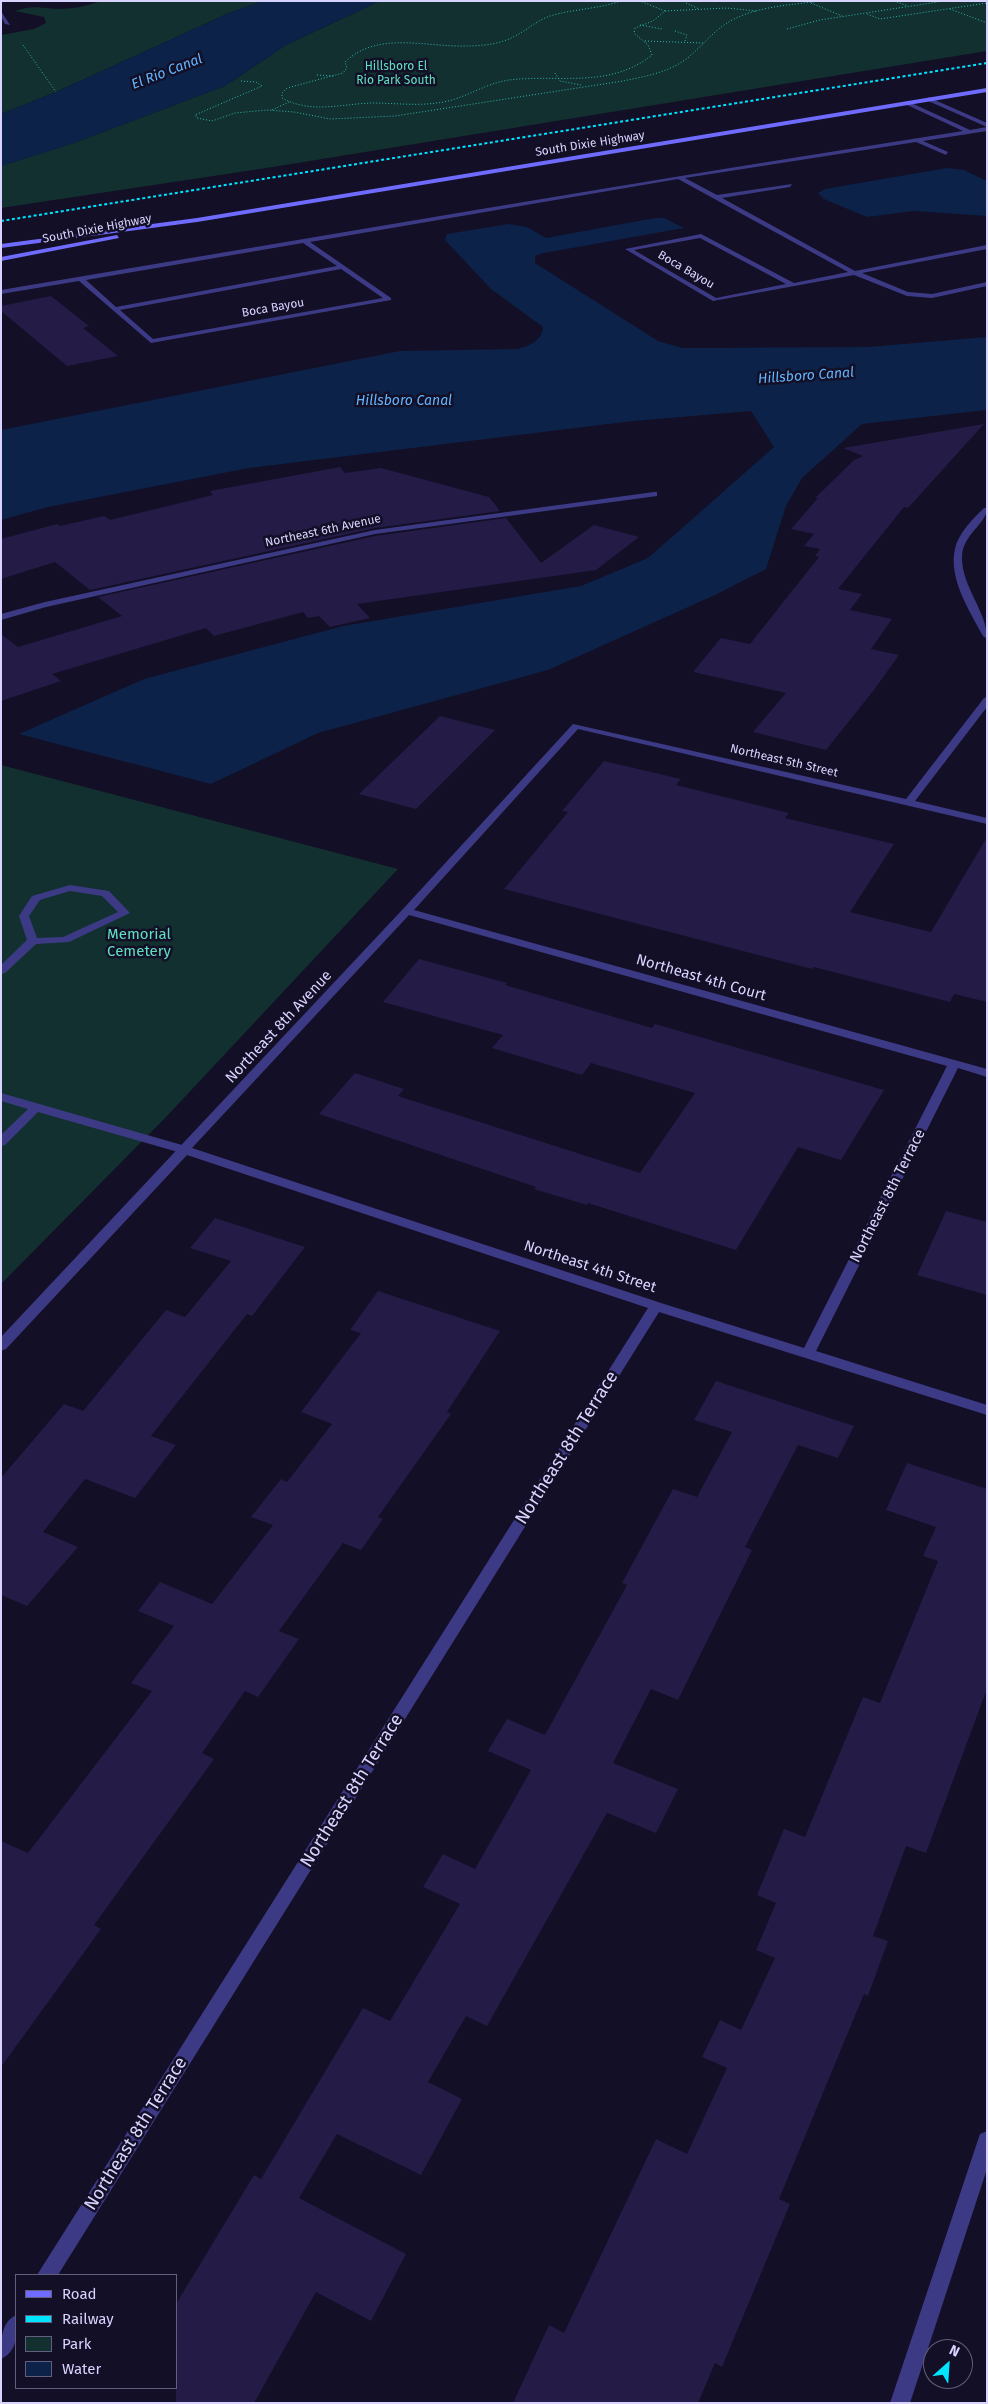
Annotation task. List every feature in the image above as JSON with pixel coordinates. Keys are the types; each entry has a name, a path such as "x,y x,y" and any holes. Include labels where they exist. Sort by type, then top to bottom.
{"main road":[{"name":"South Dixie Highway","path":"1,246 197,220 987,90"},
{"name":"South Dixie Highway","path":"1,259 70,247 197,220"}],"street":[{"path":"1,12 8,24"},
{"path":"928,99 985,129"},
{"path":"907,103 968,132"},
{"path":"1,292 679,177 985,129"},
{"path":"915,140 946,153"},
{"name":"Boca Bayou","path":"679,177 854,273 888,284 907,294 932,296 987,284"},
{"path":"717,197 790,185"},
{"name":"Boca Bayou","path":"792,285 701,236 628,249 715,300 854,273 987,247"},
{"name":"Boca Bayou","path":"80,278 152,341 389,299 303,240"},
{"path":"114,309 342,267"},
{"name":"Northeast 6th Avenue","path":"1,617 45,605 375,532 654,494"},
{"path":"987,510 972,525 959,549 959,573 987,636"},
{"path":"909,802 987,700"},
{"name":"Northeast 5th Street","path":"576,726 987,821"},
{"name":"Northeast 8th Avenue","path":"1,1346 407,912 576,726"},
{"path":"1,972 33,941 65,940 125,913 105,893 70,888 36,898 24,916 33,941"},
{"name":"Northeast 4th Court","path":"407,912 987,1073"},
{"name":"Northeast 8th Terrace","path":"808,1354 954,1064"},
{"name":"Northeast 4th Street","path":"1,1097 185,1150 656,1306 987,1410"},
{"path":"1,1142 35,1108"},
{"name":"Northeast 8th Terrace","path":"48,2274 656,1306"},
{"path":"900,2403 987,2140"},
{"path":"1,2349 15,2327"}],"path":[{"path":"621,1 602,7 567,12 540,19 513,37 487,44 456,46 398,43 368,47 348,57 344,62 347,68 343,73 287,88 282,93 282,98 290,102 326,107 370,103 434,104 464,97 482,86 495,82 606,75 638,66 652,55 648,44 634,33 635,28 653,21 664,11"},
{"path":"640,1 659,7 664,11 727,8 759,11"},
{"path":"241,81 256,82 262,86 217,107 199,112 196,115 197,118 212,121 234,113 272,110 294,112 321,119 395,116 642,77 677,65 690,56 725,24 759,11 820,1"},
{"path":"894,1 908,7"},
{"path":"787,29 804,23 944,1"},
{"path":"686,3 700,10"},
{"path":"810,3 844,16"},
{"path":"865,13 880,18 987,3"},
{"path":"949,9 987,23"},
{"path":"8,24 56,92"},
{"path":"639,25 662,29"},
{"path":"675,31 687,35 685,41"},
{"path":"396,39 398,43"},
{"path":"644,41 703,43"},
{"path":"555,72 558,79 567,83 587,86"},
{"path":"317,75 336,76"},
{"path":"272,110 290,102"},
{"path":"434,104 440,109"}],"green space":[{"path":"101,1 263,1 229,13 56,92 1,114 1,35 34,29 46,23 44,17 15,11 32,7 69,8"},
{"name":"Hillsboro El Rio Park South","path":"380,1 987,1 987,51 273,167 1,208 1,166 71,144 225,86 286,45"},
{"name":"Memorial Cemetery","path":"1,765 398,869 167,1116 1,1284"}],"water":[{"name":"El Rio Canal","path":"263,1 380,1 286,45 225,86 71,144 1,166 1,114 56,92 229,13"},
{"path":"947,168 964,170 987,181 987,216 914,211 867,217 824,199 818,193 825,189"},
{"name":"Hillsboro Canal","path":"655,218 664,218 684,228 544,253 535,256 535,263 658,341 682,348 868,347 987,337 987,410 862,424 802,478 786,506 766,569 715,595 548,670 318,733 211,784 19,734 144,679 343,626 581,586 648,558 774,447 751,411 633,421 249,468 48,507 1,520 1,430 400,351 522,348 540,336 543,327 491,289 445,240 447,234 509,224 527,227 546,238"}],"building":[{"path":"51,296 89,326 83,328 118,356 67,366 1,311 1,306"},
{"path":"984,424 908,508 904,507 838,589 862,594 850,610 892,619 871,649 899,655 874,690 826,750 753,732 786,693 693,672 721,638 750,644 819,557 815,556 820,549 804,546 814,534 791,529 818,498 815,498 854,460 863,456 843,448"},
{"path":"340,467 345,473 381,468 489,497 500,511 375,528 90,590 55,562 1,579 1,539 57,524 60,526 104,516 110,520 213,495 210,491"},
{"path":"506,518 541,563 594,525 639,537 596,570 357,604 370,618 330,627 319,616 308,618 303,612 214,636 206,628 52,674 61,681 1,701 1,634 18,647 122,616 98,597 375,536"},
{"path":"440,716 495,730 416,809 359,794"},
{"path":"604,761 681,779 676,785 789,813 785,818 894,844 850,912 931,932 987,837 987,1002 954,994 950,1002 814,967 812,969 504,889 568,812 562,811"},
{"path":"419,959 507,983 505,985 652,1028 655,1024 884,1090 841,1160 798,1147 736,1250 588,1203 587,1205 534,1189 536,1187 319,1114 355,1073 404,1089 398,1096 640,1173 695,1093 591,1063 582,1075 492,1048 503,1035 383,1002"},
{"path":"946,1211 987,1222 987,1295 917,1275"},
{"path":"215,1218 305,1247 252,1316 247,1314 151,1436 176,1445 135,1498 85,1479 43,1532 78,1547 27,1606 1,1595 1,1478 64,1404 83,1411 166,1310 185,1317 231,1261 190,1248"},
{"path":"378,1291 500,1331 447,1412 451,1414 378,1517 383,1519 361,1550 343,1543 279,1631 299,1639 258,1697 245,1691 202,1753 214,1759 94,1925 101,1929 1,2067 1,1841 28,1853 152,1691 131,1683 174,1626 138,1611 160,1582 212,1604 273,1525 251,1517 281,1479 287,1482 332,1424 301,1412 361,1333 350,1330"},
{"path":"716,1381 854,1426 838,1458 798,1445 745,1547 752,1550 678,1700 651,1689 613,1763 678,1789 656,1833 607,1813 487,2026 466,2016 428,2082 462,2099 421,2175 337,2134 299,2198 406,2254 371,2321 316,2292 254,2403 176,2403 176,2389 178,2389 178,2301 254,2175 261,2179 363,2008 390,2021 460,1904 423,1887 443,1854 475,1869 531,1770 488,1751 507,1719 545,1735 627,1585 622,1583 673,1489 697,1497 732,1432 694,1420"},
{"path":"907,1463 987,1489 987,1689 926,1853 906,1846 873,1936 888,1941 868,1996 864,1994 779,2199 790,2204 722,2367 715,2363 698,2403 513,2403 549,2325 564,2333 656,2139 687,2154 727,2068 702,2057 720,2020 741,2030 775,1958 756,1950 776,1903 757,1895 784,1829 805,1837 863,1697 880,1703 938,1561 923,1556 936,1527 886,1510"}],"railway":[{"path":"1,221 987,63"}]}
